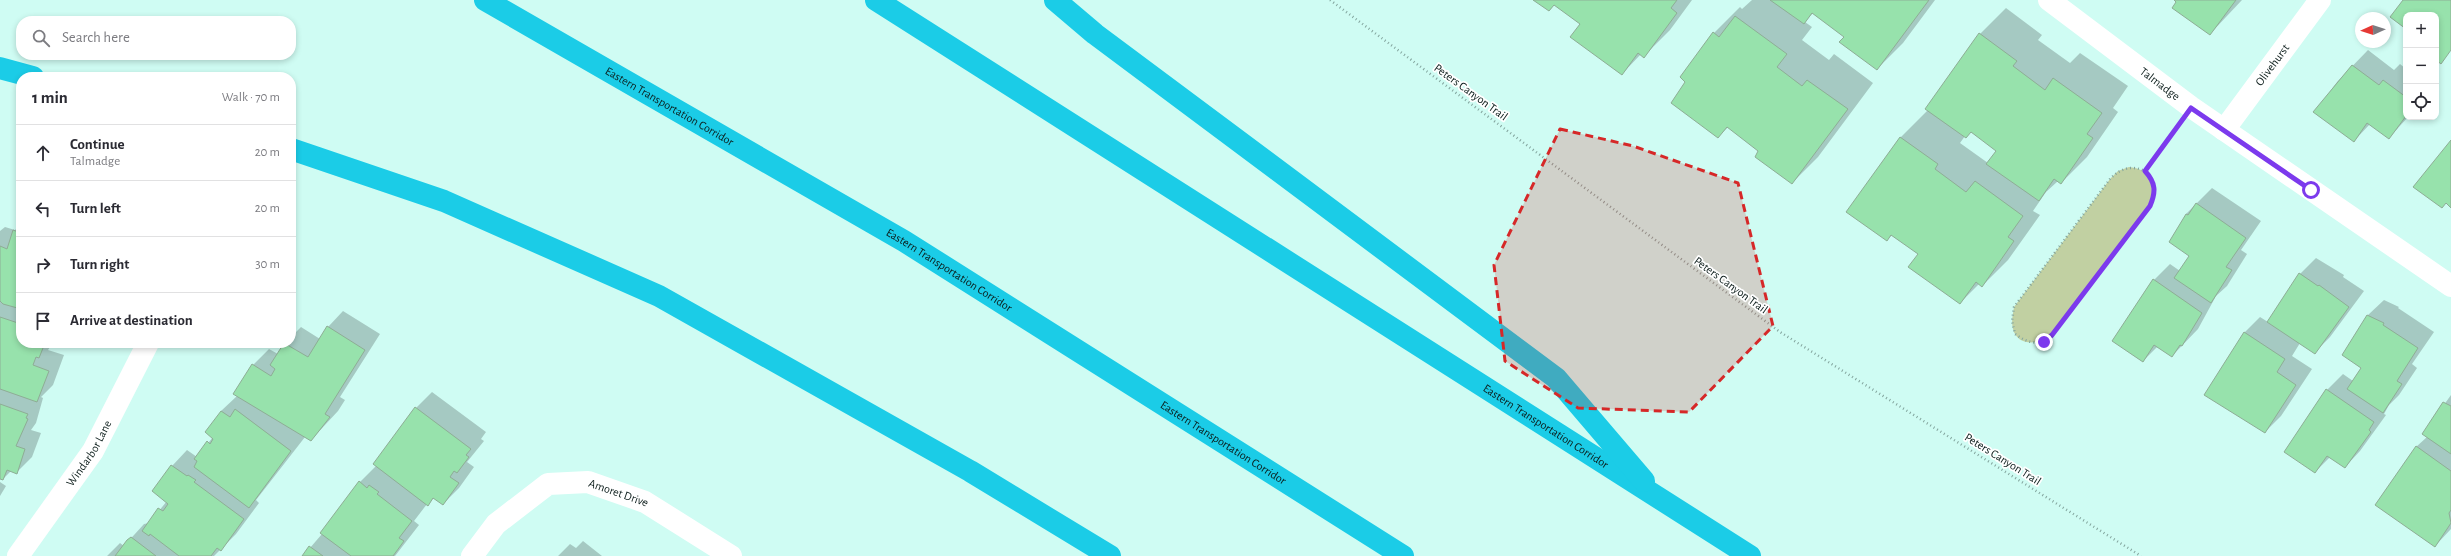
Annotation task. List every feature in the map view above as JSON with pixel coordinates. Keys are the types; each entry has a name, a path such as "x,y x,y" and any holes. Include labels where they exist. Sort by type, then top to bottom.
{"highway":[{"name":"Eastern Transportation Corridor","path":"485,0 904,241 1403,556"},
{"name":"Eastern Transportation Corridor","path":"876,0 1750,556"},
{"path":"1055,0 1094,34 1556,378 1659,498"},
{"path":"0,68 16,72"},
{"path":"296,151 444,201 659,296 970,471 1110,556"}],"street":[{"name":"Talmadge","path":"2049,0 2191,108 2451,286"},
{"name":"Olivehurst","path":"2224,130 2320,0"},
{"name":"Windarbor Lane","path":"18,556 93,451 145,348"},
{"name":"Amoret Drive","path":"472,556 496,524 548,484 588,482 645,502 732,556"}],"path":[{"name":"Peters Canyon Trail","path":"1330,0 1780,332 2140,556"},
{"path":"2145,171 2191,108"},
{"path":"2129,167 2145,171 2155,185 2155,196 2150,206 2052,335 2044,342 2029,343 2015,334 2012,321 2014,307 2110,179 2118,172 2129,167"}],"highlighted area":[{"path":"1560,129 1633,146 1738,183 1773,326 1689,412 1578,408 1505,361 1494,265"}],"green space":[{"path":"2129,167 2144,171 2152,180 2154,192 2150,207 2052,335 2042,341 2036,342 2025,342 2020,339 2016,335 2012,326 2014,307 2110,179 2118,171"}],"building":[{"path":"1533,0 1677,0 1671,8 1677,13 1644,58 1638,53 1622,75 1570,37 1580,24 1554,5 1549,11"},
{"path":"1770,0 1929,0 1877,70 1839,42 1844,37 1812,13 1804,24"},
{"path":"2174,0 2236,0 2210,35 2172,8 2176,2"},
{"path":"2403,0 2451,0 2451,50 2441,64 2439,62 2439,12 2403,12 2403,27 2391,18"},
{"path":"1735,16 1787,54 1777,67 1802,86 1807,80 1848,109 1792,184 1755,157 1758,151 1727,127 1718,138 1671,103 1685,82 1680,77 1713,32 1719,37"},
{"path":"1979,33 2017,61 2013,66 2045,90 2053,78 2102,113 2087,134 2093,138 2061,184 2054,179 2039,201 1986,164 1996,151 1971,132 1966,138 1925,109"},
{"path":"2352,65 2379,85 2383,80 2403,95 2403,120 2389,139 2367,123 2354,142 2313,112"},
{"path":"1900,137 1938,164 1935,169 1966,192 1975,181 2023,216 2008,237 2014,241 1982,287 1976,282 1960,304 1908,267 1918,254 1891,235 1887,241 1846,212"},
{"path":"2451,140 2451,208 2446,203 2442,208 2413,187"},
{"path":"2196,203 2246,238 2226,267 2232,270 2211,303 2174,278 2189,256 2169,242 2186,214 2188,215"},
{"path":"13,230 16,231 16,308 3,304 0,301 0,246 7,249"},
{"path":"2299,273 2318,286 2319,285 2349,307 2315,354 2267,322"},
{"path":"2153,279 2202,313 2182,346 2180,345 2172,357 2154,345 2143,362 2112,341"},
{"path":"2367,315 2384,323 2383,325 2418,348 2397,381 2402,384 2383,413 2347,389 2361,368 2342,355"},
{"path":"0,317 16,322 16,348 43,348 39,358 36,357 33,365 49,371 37,402 0,389"},
{"path":"327,326 365,350 325,414 330,417 311,441 233,394 252,364 271,376 275,369 270,365 281,348 293,348 308,357"},
{"path":"2244,332 2285,359 2277,372 2296,385 2265,433 2204,395"},
{"path":"2326,389 2374,422 2369,430 2371,432 2345,468 2327,456 2315,473 2284,452"},
{"path":"2443,402 2451,406 2451,454 2422,434"},
{"path":"0,404 28,414 26,418 28,419 16,446 25,449 17,474 7,470 3,480 0,479"},
{"path":"415,407 471,449 466,455 469,457 457,473 454,471 450,477 459,483 443,505 433,498 428,506 373,464"},
{"path":"235,409 291,451 249,508 194,467 197,461 194,459 207,441 210,444 213,439 205,432 221,411 230,417"},
{"path":"2416,446 2451,471 2451,510 2449,513 2451,523 2435,547 2375,505"},
{"path":"171,465 187,476 188,475 196,480 194,482 244,519 221,551 217,548 211,556 179,556 150,534 149,536 142,531 158,508 163,511 168,504 152,491"},
{"path":"359,481 367,488 369,485 379,492 377,494 412,521 399,538 404,541 393,556 351,556 320,533"},
{"path":"131,537 156,556 115,556"},
{"path":"309,546 323,556 302,556"}],"route":[{"path":"2044,342 2052,335 2150,206 2155,196 2155,185 2151,177 2145,171 2191,108 2311,190"}]}
